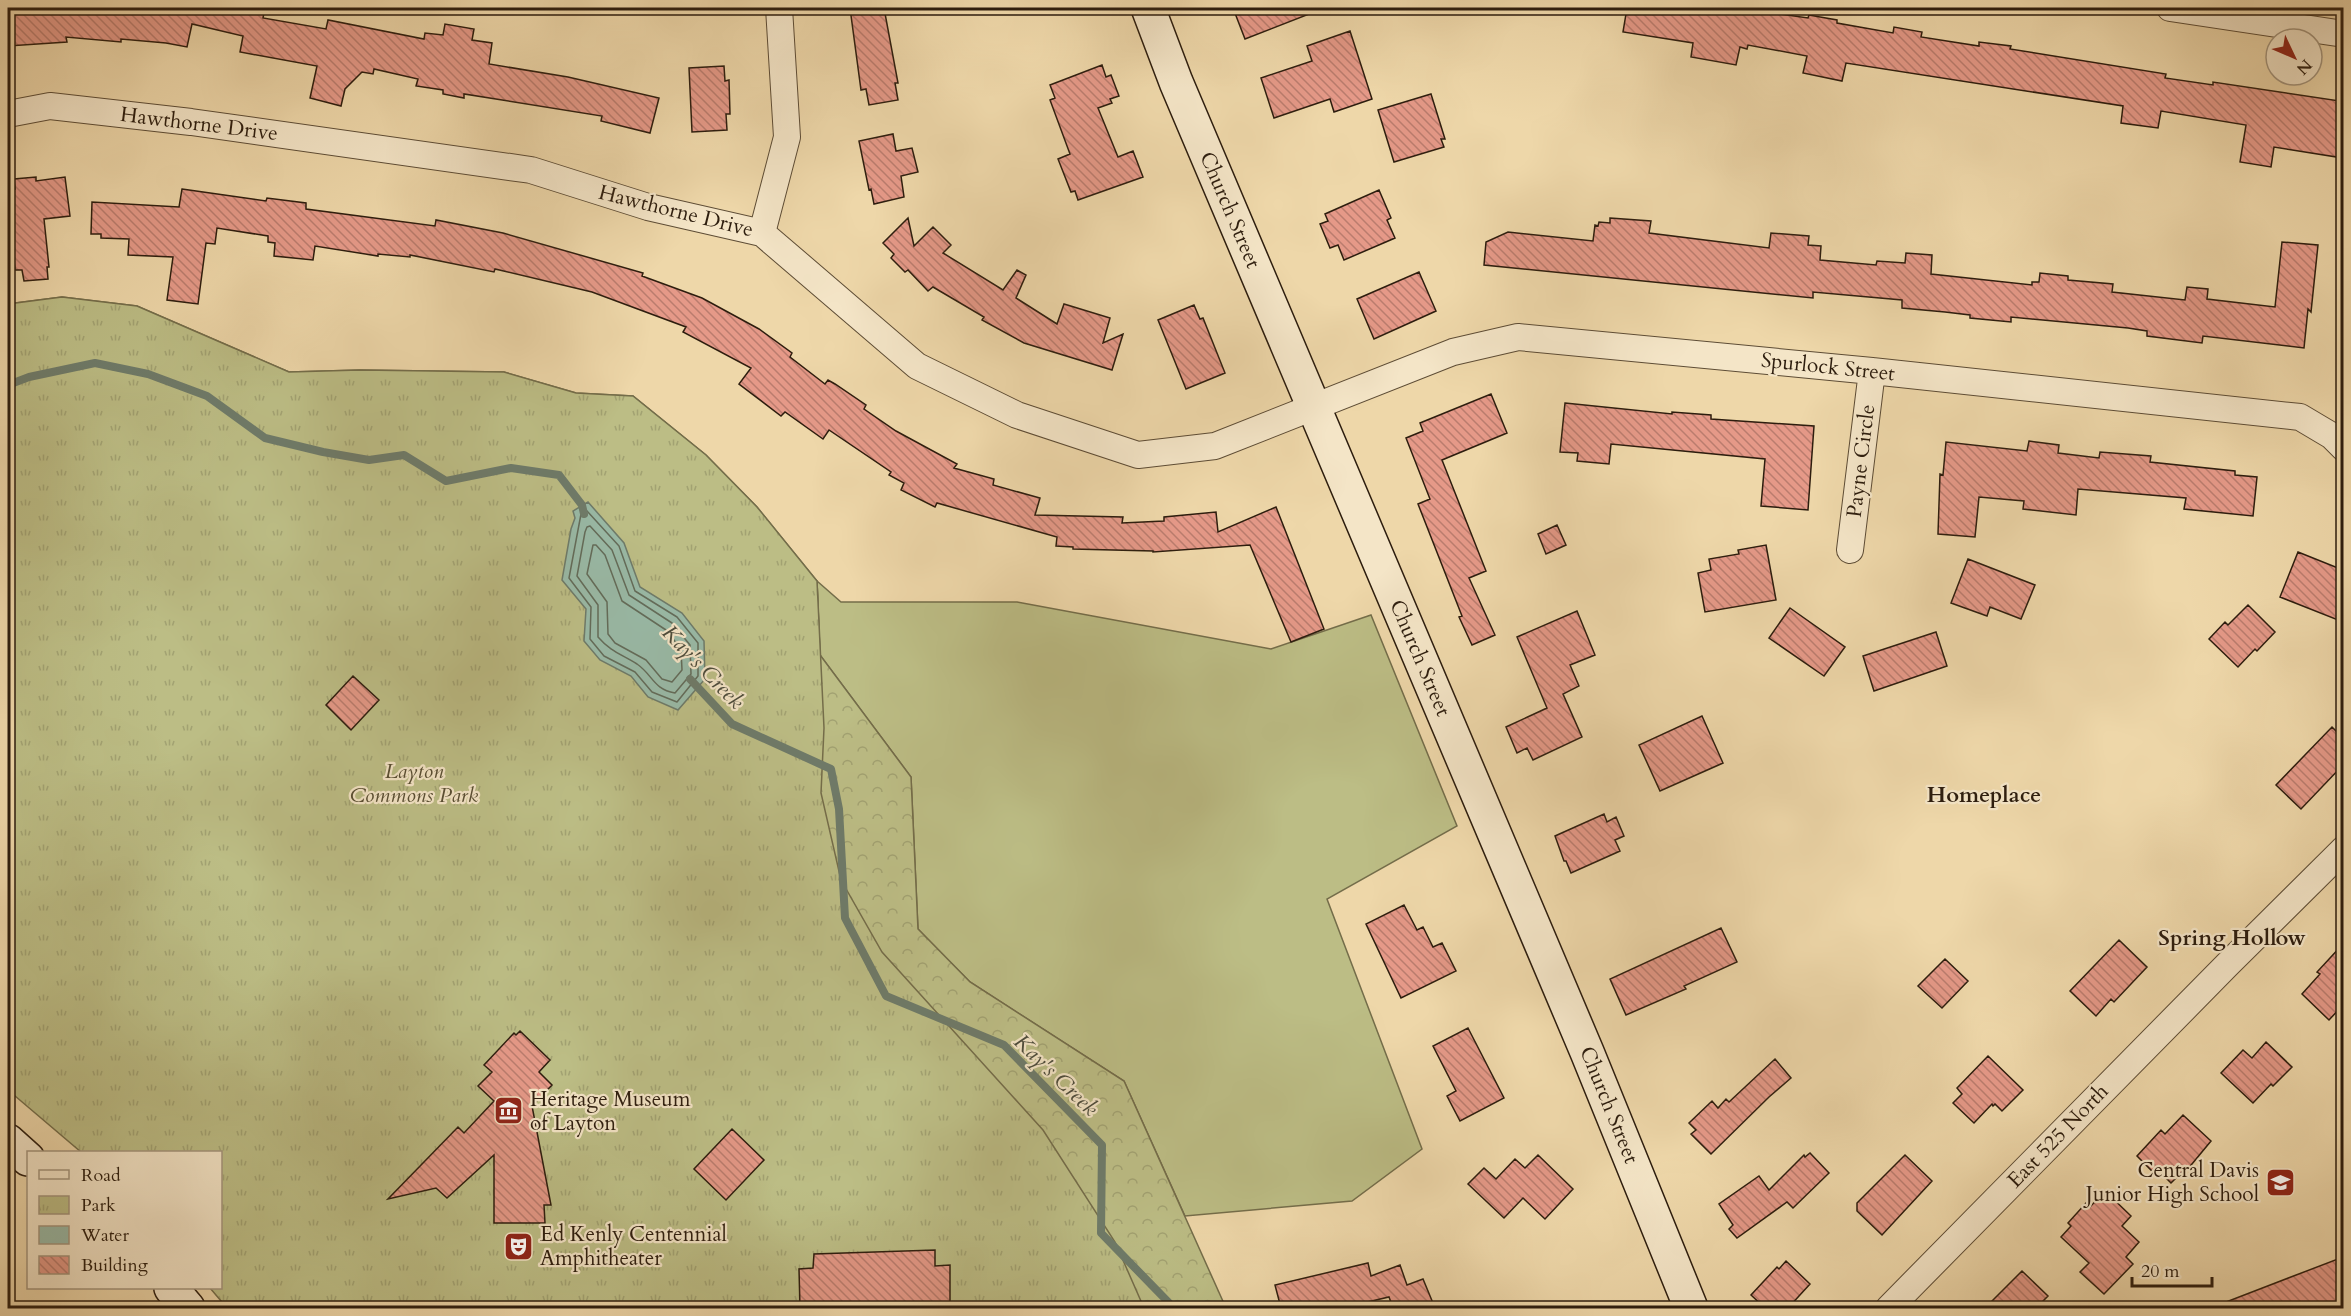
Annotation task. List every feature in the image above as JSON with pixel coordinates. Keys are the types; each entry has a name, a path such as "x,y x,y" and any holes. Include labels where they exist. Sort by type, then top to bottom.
{"street":[{"path":"762,232 787,137 779,8"},
{"name":"Church Street","path":"1148,8 1176,82 1587,1052 1691,1308"},
{"path":"2170,8 2343,34"},
{"name":"Hawthorne Drive","path":"8,114 50,106 191,122 531,170 648,207 762,232 917,366 1017,415 1137,455 1215,446 1314,407"},
{"name":"Spurlock Street","path":"1314,407 1453,352 1518,337 1872,371 2300,417 2332,436 2343,448"},
{"name":"Payne Circle","path":"1850,550 1872,371"},
{"name":"East 525 North","path":"1889,1308 2343,849"},
{"path":"8,1141 27,1158"},
{"path":"173,1289 188,1308"}],"green space":[{"path":"62,297 137,306 289,372 360,370 504,372 576,393 633,396 706,455 757,507 817,581 820,655 911,777 918,929 970,982 1124,1081 1226,1308 1124,1308 8,573 8,304"},
{"name":"Layton Commons Park","path":"62,297 137,306 289,372 360,370 504,372 576,393 633,396 706,455 757,507 817,581 824,728 821,793 841,880 882,952 1043,1130 1115,1242 1144,1308 227,1308 211,1289 222,1289 222,1151 80,1151 8,1090 8,304"},
{"path":"817,581 841,602 1017,602 1271,649 1371,615 1457,826 1327,899 1422,1149 1352,1201 1185,1216 1124,1081 970,982 918,929 911,777 820,655"}],"water":[{"path":"588,502 624,543 640,587 682,613 704,641 705,679 678,710 648,697 631,676 600,660 584,641 586,609 562,580 575,518 573,511"}],"building":[{"path":"8,8 265,8 263,18 326,29 328,20 424,39 425,33 443,35 445,24 474,29 472,40 492,43 489,64 568,77 659,98 650,133 601,121 602,116 464,94 464,98 443,94 443,90 416,86 418,79 374,69 373,74 362,72 345,89 341,106 310,98 317,66 240,52 243,36 192,24 187,47 121,39 121,42 66,37 67,42 8,46"},
{"path":"850,8 884,8 898,83 895,83 898,100 869,105 866,89 861,90"},
{"path":"1233,8 1322,8 1322,9 1245,39"},
{"path":"1627,8 1738,8 1808,18 1809,15 1837,20 1837,23 1893,33 1894,27 1922,32 1921,37 1979,46 1979,42 2011,46 2010,49 2166,74 2165,78 2213,85 2213,82 2340,101 2339,104 2343,105 2343,158 2274,147 2271,167 2240,162 2246,125 2161,111 2158,128 2121,123 2123,106 1846,63 1842,81 1803,73 1807,56 1748,45 1747,49 1740,47 1736,65 1691,57 1693,43 1623,32"},
{"path":"1350,31 1372,99 1334,112 1330,99 1274,118 1261,78 1312,61 1307,46"},
{"path":"1102,65 1106,77 1111,75 1119,96 1110,99 1112,103 1098,108 1118,157 1133,151 1143,177 1078,200 1075,191 1071,192 1058,159 1070,154 1050,100 1055,98 1050,85"},
{"path":"724,66 725,81 729,80 730,114 726,114 727,130 692,132 689,68"},
{"path":"1431,94 1445,139 1441,139 1444,147 1394,162 1378,110"},
{"path":"893,134 896,151 912,148 918,172 901,176 904,197 874,204 859,141"},
{"path":"36,177 36,181 65,177 70,216 44,219 48,279 24,281 22,270 15,270 10,223 8,223 8,190 15,189 14,179"},
{"path":"182,189 266,201 267,198 306,203 306,209 435,226 436,220 503,233 643,273 642,276 702,298 759,329 792,353 790,357 825,384 828,380 835,384 866,405 864,409 896,431 957,464 954,468 994,479 993,485 1040,498 1035,515 1123,517 1122,523 1164,521 1164,517 1216,512 1218,532 1276,507 1324,629 1291,642 1250,545 1153,552 1073,549 1073,547 1056,546 1057,537 937,503 935,507 901,490 904,483 889,475 891,472 829,430 823,439 785,412 781,416 739,384 751,368 683,332 686,327 592,292 495,269 494,272 410,255 410,257 378,254 378,256 315,246 313,260 274,256 275,243 268,242 268,236 217,228 215,244 206,243 198,304 167,300 173,257 128,255 129,239 101,238 101,234 91,234 92,202 179,207"},
{"path":"1379,190 1391,218 1387,220 1395,238 1344,260 1338,245 1330,248 1320,224 1328,221 1325,214"},
{"path":"908,218 914,246 933,227 951,245 943,253 1003,290 1017,270 1026,275 1016,298 1057,324 1064,304 1110,318 1103,343 1123,334 1112,370 1024,343 982,320 984,317 933,287 928,291 908,270 905,272 891,258 894,254 883,243"},
{"path":"1610,218 1651,221 1649,233 1769,248 1771,233 1809,236 1808,245 1821,246 1820,260 1876,265 1877,261 1905,263 1906,253 1932,255 1931,274 2032,285 2032,282 2039,282 2040,273 2068,276 2068,280 2113,284 2112,292 2185,300 2187,287 2208,289 2207,299 2275,307 2282,242 2318,245 2311,312 2308,309 2304,348 2203,336 2202,343 2147,336 2147,331 2128,328 2011,317 2011,322 1970,318 1970,315 1902,308 1902,300 1813,292 1813,298 1484,265 1486,242 1508,232 1593,241 1595,225 1598,226 1599,222 1610,223"},
{"path":"1419,272 1436,311 1374,339 1357,299"},
{"path":"1194,305 1200,319 1203,318 1225,373 1186,389 1158,320"},
{"path":"1491,394 1507,433 1442,460 1486,571 1469,578 1495,635 1472,645 1459,617 1462,616 1418,504 1430,499 1406,438 1423,431 1420,423"},
{"path":"1565,403 1672,414 1672,412 1711,415 1711,419 1814,426 1808,510 1761,506 1765,459 1611,444 1609,464 1577,461 1578,453 1560,452"},
{"path":"2029,441 2059,445 2058,453 2099,458 2100,452 2151,456 2150,462 2235,471 2235,475 2257,477 2253,516 2184,509 2186,498 2078,489 2076,515 2023,509 2024,501 1979,497 1975,537 1938,534 1940,474 1943,475 1946,442 2027,451"},
{"path":"1557,525 1566,545 1546,554 1538,534"},
{"path":"1766,545 1776,600 1705,612 1698,573 1711,570 1709,559 1739,554 1738,550"},
{"path":"2298,552 2343,570 2343,622 2280,597"},
{"path":"1968,559 2035,585 2021,619 1990,607 1987,616 1951,603"},
{"path":"2248,605 2275,632 2238,667 2209,639 2225,622 2228,625"},
{"path":"1790,608 1845,647 1824,676 1769,638"},
{"path":"1577,611 1595,655 1570,665 1579,686 1563,694 1582,737 1533,760 1527,748 1517,753 1506,727 1547,708 1517,637"},
{"path":"1936,632 1947,666 1874,691 1863,656"},
{"path":"353,676 379,700 351,730 326,705"},
{"path":"1702,716 1723,763 1660,791 1639,745"},
{"path":"2332,727 2343,738 2343,765 2301,809 2276,785"},
{"path":"1604,814 1607,822 1616,817 1624,836 1615,840 1620,851 1571,873 1555,836"},
{"path":"1404,905 1417,930 1423,927 1433,947 1442,943 1456,971 1401,998 1366,924"},
{"path":"1721,928 1737,962 1684,986 1686,989 1626,1015 1610,979"},
{"path":"2119,940 2147,967 2114,1002 2111,999 2096,1016 2070,991"},
{"path":"2343,944 2343,1005 2329,1020 2302,994 2320,974 2317,972"},
{"path":"1945,959 1968,981 1942,1008 1918,986"},
{"path":"1468,1028 1504,1098 1460,1121 1447,1096 1456,1091 1433,1046"},
{"name":"Heritage Museum of Layton","path":"520,1031 550,1060 539,1072 552,1085 532,1106 551,1205 544,1205 545,1223 494,1223 494,1155 447,1198 436,1188 388,1199 458,1127 464,1133 494,1101 478,1086 492,1072 484,1065 514,1033 516,1035"},
{"path":"2266,1042 2292,1067 2253,1103 2221,1073 2243,1050 2252,1058"},
{"path":"1988,1056 2023,1090 2002,1111 1992,1104 1974,1123 1953,1103 1962,1094 1957,1088"},
{"path":"1775,1059 1791,1078 1711,1154 1691,1134 1696,1130 1689,1123 1712,1101 1718,1108 1726,1099 1729,1102"},
{"path":"2183,1115 2211,1141 2187,1170 2185,1169 2171,1183 2157,1169 2154,1173 2137,1156 2161,1130 2165,1134"},
{"path":"732,1129 764,1160 726,1200 694,1169"},
{"path":"1810,1153 1829,1173 1793,1208 1787,1202 1737,1238 1729,1229 1733,1225 1719,1204 1759,1176 1769,1190 1804,1155 1805,1157"},
{"path":"1538,1155 1573,1189 1545,1219 1523,1198 1504,1218 1468,1184 1484,1168 1496,1179 1515,1159 1525,1168"},
{"path":"1905,1155 1932,1181 1882,1235 1857,1211 1857,1203"},
{"path":"2105,1191 2131,1216 2122,1226 2139,1242 2126,1257 2133,1264 2104,1294 2080,1272 2089,1263 2061,1237 2071,1226 2068,1223 2086,1203 2090,1207"},
{"path":"935,1250 935,1266 950,1265 950,1308 800,1308 799,1269 813,1268 814,1254"},
{"path":"2343,1257 2343,1308 2213,1308 2213,1307"},
{"path":"1786,1261 1810,1284 1788,1308 1765,1308 1751,1295 1777,1267 1779,1269"},
{"path":"1368,1263 1371,1276 1400,1265 1407,1285 1423,1279 1435,1308 1393,1308 1389,1297 1342,1308 1281,1308 1275,1285"},
{"path":"2022,1271 2048,1296 2036,1308 1985,1308"}],"waterway":[{"name":"Kay's Creek","path":"8,385 29,377 95,363 148,374 207,396 265,438 369,460 404,455 446,481 511,468 559,475 582,505 584,514"},
{"name":"Kay's Creek","path":"690,679 732,724 831,769 839,809 845,918 886,996 1004,1045 1102,1145 1101,1233 1174,1308"}],"place":[{"name":"Heritage Museum of Layton","path":"509,1111"},
{"name":"Central Davis Junior High School","path":"2280,1182"},
{"name":"Ed Kenly Centennial Amphitheater","path":"519,1246"}],"district":[{"name":"Homeplace","path":"1984,795"},
{"name":"Spring Hollow","path":"2232,938"}]}
